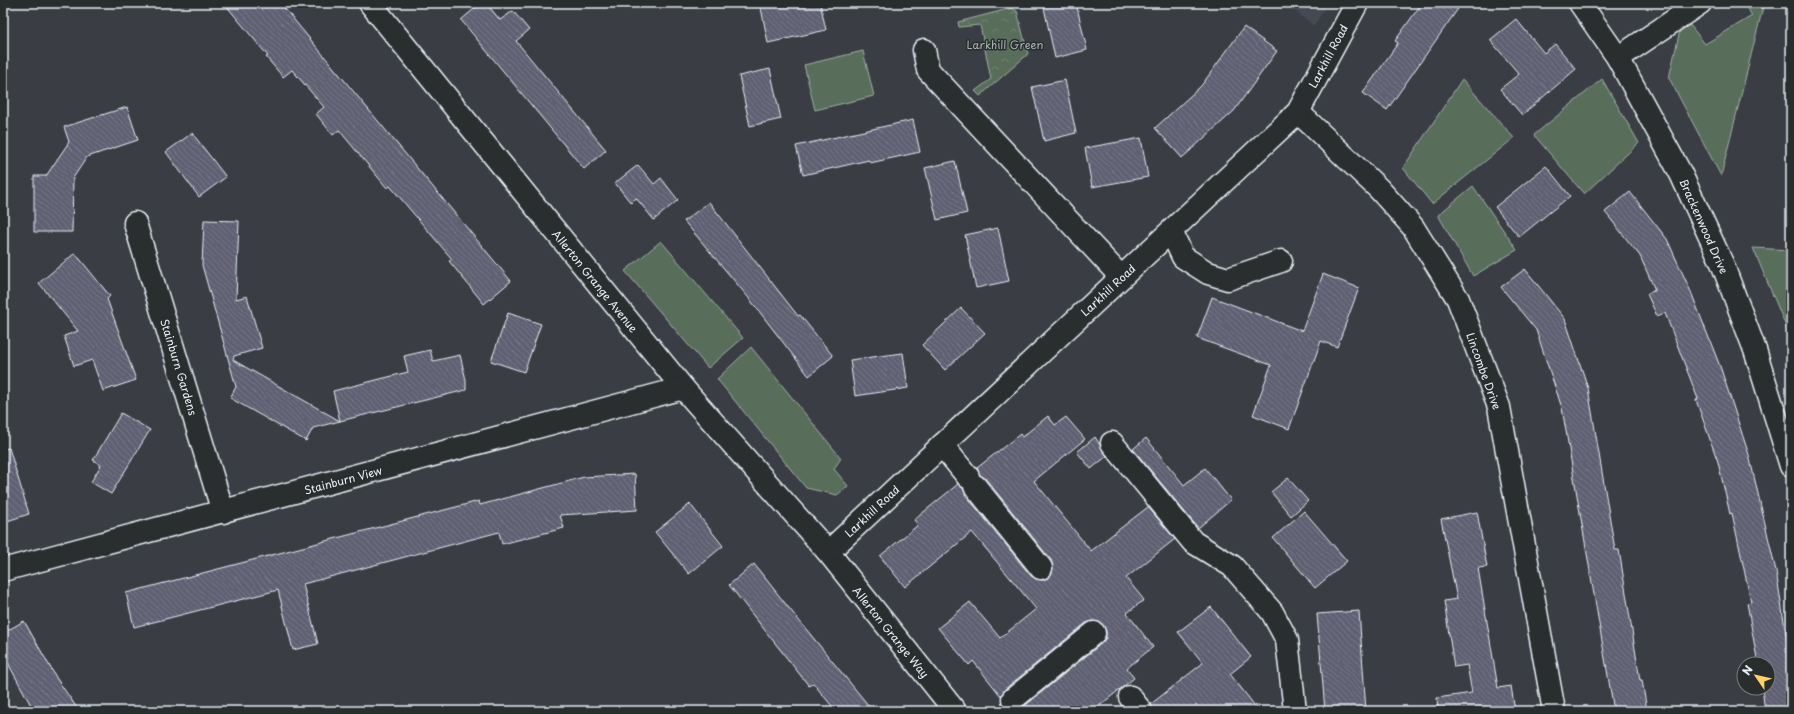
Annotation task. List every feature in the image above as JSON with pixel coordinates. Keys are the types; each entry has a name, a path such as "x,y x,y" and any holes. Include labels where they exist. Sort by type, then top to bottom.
{"street":[{"name":"Allerton Grange Avenue","path":"370,3 683,388 828,552"},
{"name":"Larkhill Road","path":"828,552 1298,112 1357,3"},
{"name":"Brackenwood Drive","path":"1580,3 1618,58 1681,174 1722,263 1755,350 1791,466"},
{"path":"1618,58 1700,3"},
{"path":"924,50 928,70 1121,277"},
{"name":"Lincombe Drive","path":"1298,112 1379,189 1413,227 1458,300 1499,407 1554,711"},
{"name":"Stainburn Gardens","path":"135,223 223,512"},
{"path":"1171,231 1183,256 1208,273 1228,279 1281,261"},
{"name":"Stainburn View","path":"3,570 683,388"},
{"path":"1112,443 1193,542 1232,566 1272,612 1287,640 1295,711"},
{"path":"942,445 1041,568"},
{"name":"Allerton Grange Way","path":"828,552 955,711"},
{"path":"1007,704 1094,633"}],"shaded area":[{"path":"1284,3 1328,3 1314,26"}],"green space":[{"path":"1745,3 1764,3 1721,176 1669,78 1680,30 1690,25 1705,44 1752,16"},
{"name":"Larkhill Green","path":"1012,8 1017,11 1028,54 980,96 975,91 991,79 980,25 959,27 958,22"},
{"path":"863,51 874,96 815,110 804,65"},
{"path":"1462,79 1514,138 1432,204 1403,168"},
{"path":"1602,79 1639,143 1584,194 1534,135"},
{"path":"1473,186 1517,250 1473,276 1438,215"},
{"path":"661,241 743,338 708,368 625,271"},
{"path":"1753,248 1791,250 1791,342 1785,324"},
{"path":"751,347 841,458 834,469 848,486 837,495 806,488 717,379"}],"building":[{"path":"224,3 280,3 511,281 484,304 449,261 452,259 390,186 387,188 339,130 333,135 316,114 324,107 292,70 283,77 266,57 268,56"},
{"path":"481,3 486,3 500,20 513,11 529,30 516,41 606,150 584,169 461,20"},
{"path":"760,3 820,3 826,30 768,43"},
{"path":"1043,3 1076,3 1087,50 1055,58"},
{"path":"1422,3 1462,3 1387,110 1363,93 1398,43 1395,41"},
{"path":"1516,19 1544,53 1555,44 1576,69 1522,115 1500,89 1519,74 1490,40"},
{"path":"1244,27 1277,51 1234,111 1182,158 1155,128 1201,86"},
{"path":"770,69 781,119 750,126 739,76"},
{"path":"1065,80 1076,133 1044,141 1032,87"},
{"path":"127,107 138,140 87,157 73,178 72,232 34,232 34,176 46,176 69,142 64,127"},
{"path":"913,120 920,152 870,163 869,160 803,175 796,146"},
{"path":"192,133 226,177 199,197 166,152"},
{"path":"1141,138 1148,177 1092,187 1085,148"},
{"path":"955,161 967,213 937,220 925,168"},
{"path":"638,165 654,184 661,178 678,200 654,220 636,198 631,203 615,183"},
{"path":"1546,166 1570,196 1519,237 1495,207"},
{"path":"1630,192 1667,239 1691,292 1721,369 1749,455 1776,571 1791,666 1791,711 1765,711 1763,696 1776,696 1776,656 1757,656 1747,603 1751,602 1732,513 1730,514 1718,462 1696,400 1698,399 1665,313 1657,316 1647,294 1655,290 1640,256 1605,212"},
{"path":"709,202 798,316 800,315 833,356 809,376 748,297 684,221"},
{"path":"204,220 239,221 236,299 247,296 262,348 234,356 233,360 340,421 313,428 306,441 230,398 236,387 202,265"},
{"path":"998,228 1009,281 976,288 965,235"},
{"path":"75,253 110,296 107,299 136,380 103,391 92,360 74,366 64,336 78,331 39,283"},
{"path":"1525,269 1565,319 1588,388 1615,550 1619,550 1640,680 1642,680 1647,711 1614,711 1562,408 1536,330 1501,287"},
{"path":"1323,274 1359,288 1337,347 1321,341 1289,429 1253,415 1271,365 1197,338 1212,297 1302,331"},
{"path":"961,308 985,333 945,370 922,345"},
{"path":"508,313 541,324 524,372 491,361"},
{"path":"430,350 433,361 460,355 466,380 466,390 340,421 333,391 408,372 404,356"},
{"path":"903,353 908,388 855,396 850,360"},
{"path":"121,413 150,430 111,494 91,482 101,465 93,460"},
{"path":"1048,416 1055,425 1066,417 1085,439 1034,481 1091,551 1148,507 1175,539 1126,578 1144,600 1127,613 1153,647 1127,668 1134,678 1093,711 1016,711 1021,709 1102,643 1106,638 1106,631 1103,625 1099,622 1092,621 1086,623 1005,689 1001,696 973,661 969,665 938,628 970,602 1000,638 1036,609 972,532 905,587 880,556 918,525 914,520 958,484 963,488 965,494 1031,576 1036,579 1043,580 1049,577 1052,573 1053,566 1051,560 985,478 980,475 977,468 1020,434 1022,437"},
{"path":"1095,437 1107,456 1091,469 1077,452"},
{"path":"1146,438 1184,485 1205,468 1231,500 1198,528 1133,449"},
{"path":"9,448 29,514 7,521 3,508 3,449"},
{"path":"635,474 637,510 560,515 564,528 502,544 499,532 303,584 318,644 293,650 278,590 134,627 126,593 479,501 480,505 584,477"},
{"path":"1288,478 1308,501 1291,516 1271,492"},
{"path":"690,504 723,546 689,574 655,532"},
{"path":"1304,511 1347,561 1315,588 1273,538"},
{"path":"1477,512 1487,567 1478,568 1498,688 1511,686 1515,711 1438,711 1437,698 1472,693 1467,665 1454,667 1444,601 1457,599 1441,519"},
{"path":"754,564 873,711 836,711 813,683 809,686 729,585"},
{"path":"1211,607 1251,657 1230,674 1259,711 1153,711 1151,704 1203,663 1178,632"},
{"path":"1359,611 1366,711 1325,711 1317,614"},
{"path":"24,621 57,679 79,711 34,711 3,654 3,633"}]}
